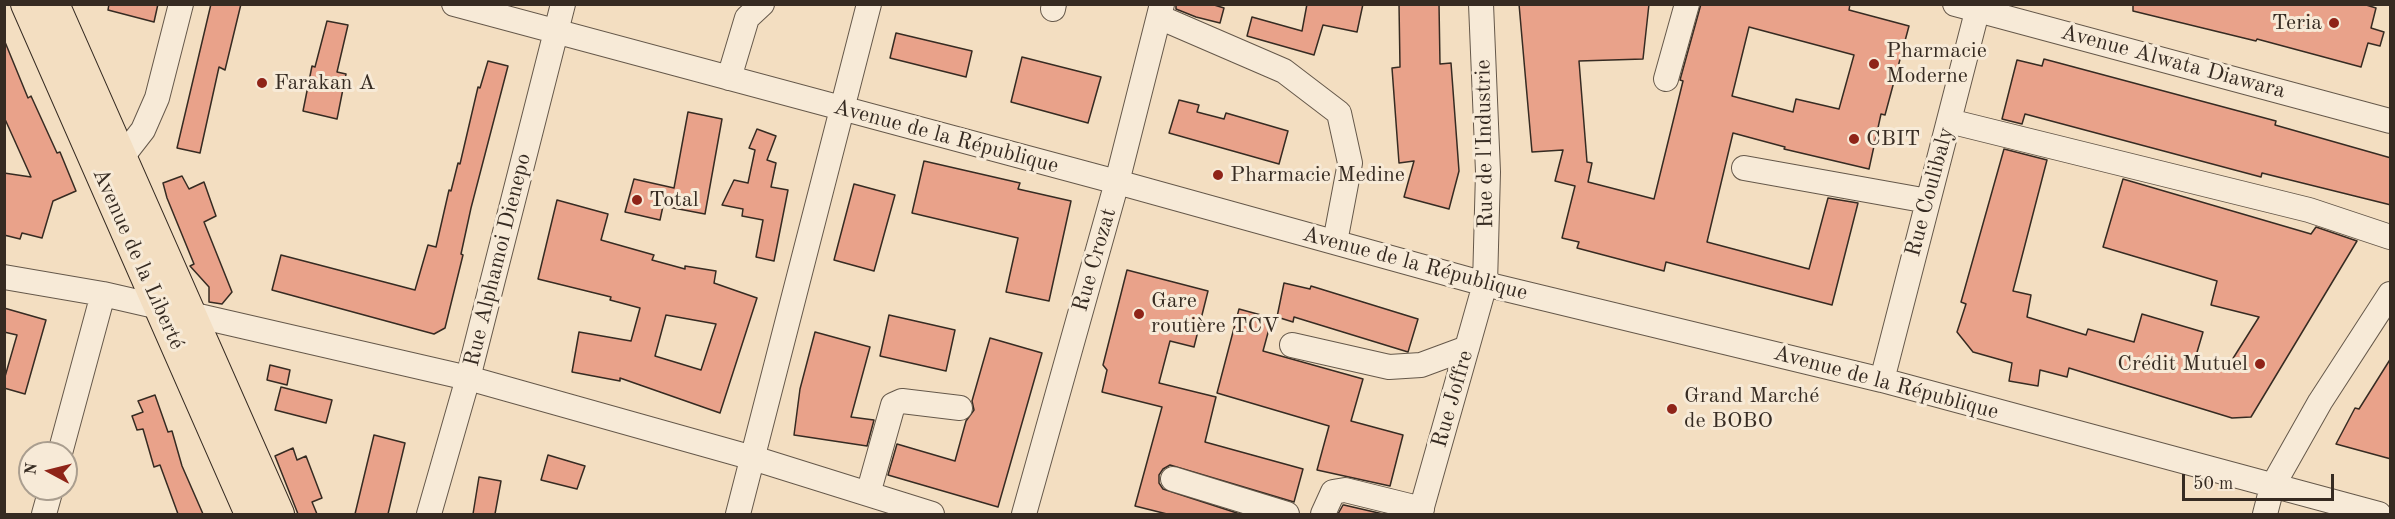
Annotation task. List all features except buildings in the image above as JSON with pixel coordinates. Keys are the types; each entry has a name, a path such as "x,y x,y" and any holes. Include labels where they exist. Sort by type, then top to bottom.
{"main road":[{"name":"Avenue de la Liberté","path":"26,4 250,514"},
{"name":"Avenue de la Liberté","path":"54,4 279,514"}],"street":[{"path":"122,157 143,130 157,98 181,4"},
{"name":"Avenue de la République","path":"454,4 485,9 555,32 1117,182 1485,284 1882,380 2379,514"},
{"name":"Rue Alphamoi Dienepo","path":"429,514 468,378 563,4"},
{"path":"738,514 869,4"},
{"name":"Rue de l'Industrie","path":"1481,4 1488,172 1485,284"},
{"path":"1666,80 1687,4"},
{"name":"Rue Coulibaly","path":"1882,380 1949,121 1971,6"},
{"name":"Avenue Alwata Diawara","path":"1971,6 2391,121"},
{"path":"729,78 750,9"},
{"path":"1160,11 1284,70 1339,112 1350,163 1335,242"},
{"name":"Rue Crozat","path":"1024,514 1117,182 1160,11"},
{"path":"1949,121 2309,210 2391,237"},
{"path":"1744,168 1928,201"},
{"path":"4,277 103,294 468,378 753,458 932,514"},
{"name":"Rue Joffre","path":"1421,512 1485,284"},
{"path":"63,441 103,294"},
{"path":"2265,514 2272,487 2320,402 2391,294"},
{"path":"1292,345 1389,367 1421,365 1467,348"},
{"path":"868,494 893,405 902,401 960,408"},
{"path":"1173,479 1287,514"},
{"path":"1323,514 1333,492 1345,490 1421,512"}],"place":[{"name":"Teria","path":"2334,23"},
{"name":"Pharmacie Moderne","path":"1874,64"},
{"name":"Farakan A","path":"262,83"},
{"name":"CBIT","path":"1854,139"},
{"name":"Pharmacie Medine","path":"1218,175"},
{"name":"Total","path":"637,200"},
{"name":"Gare routière TCV","path":"1139,314"},
{"name":"Crédit Mutuel","path":"2260,364"},
{"name":"Grand Marché de BOBO","path":"1672,409"}]}
